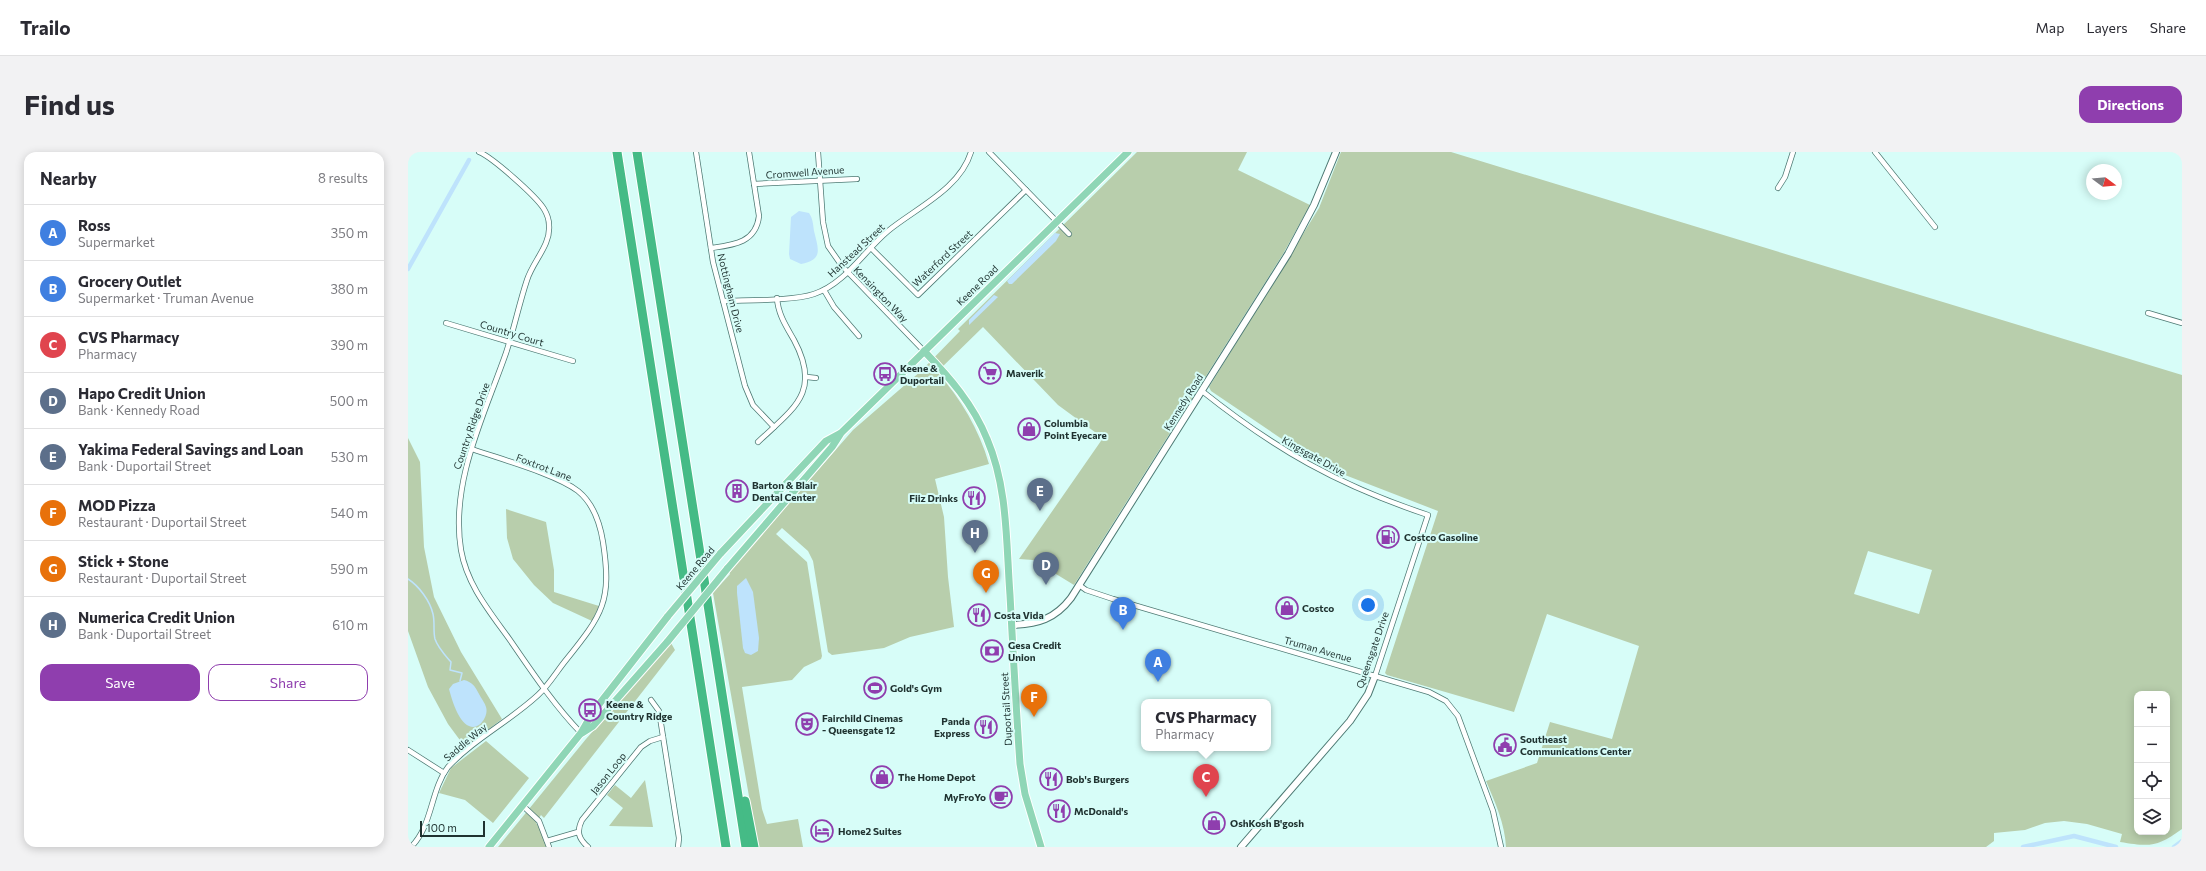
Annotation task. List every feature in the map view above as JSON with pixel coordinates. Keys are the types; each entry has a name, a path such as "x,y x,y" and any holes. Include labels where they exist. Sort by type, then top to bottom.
{"highway":[{"path":"617,152 726,847"},
{"path":"637,152 746,847"},
{"path":"726,724 734,744 754,847"},
{"path":"716,785 720,847"}],"main road":[{"name":"Keene Road","path":"581,733 593,726 668,641 757,533 832,446 841,433 1128,152"},
{"name":"Duportail Street","path":"924,351 947,374 966,400 982,429 993,455 1000,484 1006,523 1020,764 1025,794 1041,847"},
{"name":"Keene Road","path":"489,847 581,733 593,712 668,616 720,554 769,500 826,441 841,433"},
{"path":"757,533 757,528 771,509 772,505 769,500"}],"street":[{"name":"Country Ridge Drive","path":"479,152 489,157 538,201 544,210 549,224 546,242 527,279 509,342 464,475 460,514 461,549 466,569 474,588 544,689 581,733"},
{"name":"Nottingham Drive","path":"696,152 711,248 723,301 748,396 753,404 774,427"},
{"path":"711,248 740,243 749,237 756,229 759,216 749,152"},
{"name":"Kensington Way","path":"818,152 825,234 835,257 847,272 924,351"},
{"name":"Hanstead Street","path":"723,301 803,296 824,290 847,272 889,231 932,200 963,169 971,152"},
{"path":"989,152 1069,234"},
{"name":"Kennedy Road","path":"1012,625 1034,624 1052,616 1066,604 1202,391 1297,237 1317,198 1336,152"},
{"path":"1778,188 1785,177 1793,152"},
{"path":"1875,152 1936,227"},
{"name":"Cromwell Avenue","path":"754,184 857,180"},
{"name":"Waterford Street","path":"871,248 918,295 1026,190"},
{"path":"824,290 834,307 859,336"},
{"path":"758,442 797,403 805,387 807,377 804,361 781,316 777,298"},
{"path":"2148,313 2182,323"},
{"name":"Country Court","path":"446,323 573,361"},
{"path":"807,377 816,378"},
{"name":"Kingsgate Drive","path":"1202,391 1251,429 1308,465 1355,488 1428,515"},
{"name":"Foxtrot Lane","path":"472,449 568,485 589,503 599,524 607,574 606,594 603,607 590,630 544,689"},
{"name":"Queensgate Drive","path":"1241,847 1350,721 1368,694 1428,515"},
{"name":"Truman Avenue","path":"1079,585 1086,590 1113,599 1432,693 1452,707 1460,722 1493,811 1501,847"},
{"name":"Saddle Way","path":"411,847 426,826 444,773 458,757 544,689"},
{"path":"652,700 659,711 679,838 678,847"},
{"name":"Jason Loop","path":"578,832 582,820 641,747 650,741 663,737"},
{"path":"408,750 444,773"},
{"path":"522,805 539,821 548,847"},
{"path":"547,841 578,832 581,841 588,847"}],"green space":[{"path":"1137,152 1247,152 1238,170 1310,205 1283,254 1074,585 1033,560 1019,559 1103,438 1058,405 983,327 937,372 954,393 968,415 980,439 989,464 935,479 944,517 948,577 954,627 910,637 884,648 832,655 828,652 813,561 808,551 782,528 776,534 807,562 822,656 821,659 804,667 792,680 742,687 762,809 767,824 798,819 803,847 758,847 713,593 730,574 729,572 853,430 921,371 960,331 958,329"},
{"path":"1341,152 1451,152 2182,375 2182,829 2160,842 2147,845 2120,842 2122,834 2087,824 2064,821 2045,823 2025,830 1994,833 1994,841 1986,847 1506,847 1502,822 1486,781 1537,763 1550,722 1612,739 1639,646 1547,614 1514,712 1387,675 1385,673 1438,511 1345,475 1313,460 1211,391 1209,387 1319,208","holes":["1868,551 1932,570 1919,614 1854,594"]},
{"path":"408,438 420,462 424,547 434,597 461,652 502,719 465,747 448,724 428,687 408,631"},
{"path":"506,509 546,522 554,570 554,592 599,606 592,621 553,603 534,585 513,559 507,538"},
{"path":"671,643 675,650 544,818 541,815 536,823 540,828 546,847 498,847 586,739"},
{"path":"486,741 529,778 493,823 465,800 439,793 451,768"},
{"path":"645,780 653,827 609,826 623,808 607,795 615,785 631,798"}],"water":[{"path":"799,211 809,213 813,222 818,248 818,252 813,260 801,264 790,259 789,254 791,217"},
{"path":"1055,233 1060,234 1056,241 1012,284 1009,284 1007,281"},
{"path":"994,295 998,297 969,325 969,320"},
{"path":"746,578 753,592 759,638 758,651 751,655 745,653 743,648 737,593 737,586"},
{"path":"464,680 471,683 475,687 484,702 487,711 485,718 480,725 473,727 469,726 462,720 456,710 449,689 453,684"}],"waterway":[{"path":"408,269 469,160"},
{"path":"408,579 427,599 434,617 434,636 436,642 451,662 450,670 462,673 460,681"},
{"path":"2023,847 2074,836 2116,847"},
{"path":"2174,847 2182,841"}],"place":[{"name":"Maverik","path":"990,373"},
{"name":"Keene & Duportail","path":"885,374"},
{"name":"Columbia Point Eyecare","path":"1029,429"},
{"name":"Barton & Blair Dental Center","path":"737,491"},
{"name":"Fiiz Drinks","path":"974,498"},
{"name":"Yakima Federal Savings and Loan","path":"1040,511"},
{"name":"Costco Gasoline","path":"1388,537"},
{"name":"Numerica Credit Union","path":"975,553"},
{"name":"Hapo Credit Union","path":"1046,585"},
{"name":"Stick + Stone","path":"986,593"},
{"name":"Costco","path":"1287,608"},
{"name":"Costa Vida","path":"979,615"},
{"name":"Grocery Outlet","path":"1123,630"},
{"name":"Gesa Credit Union","path":"992,651"},
{"name":"Ross","path":"1158,682"},
{"name":"Gold's Gym","path":"875,688"},
{"name":"Keene & Country Ridge","path":"590,710"},
{"name":"MOD Pizza","path":"1034,717"},
{"name":"Fairchild Cinemas - Queensgate 12","path":"807,724"},
{"name":"Panda Express","path":"986,727"},
{"name":"Southeast Communications Center","path":"1505,745"},
{"name":"The Home Depot","path":"882,777"},
{"name":"Bob's Burgers","path":"1051,779"},
{"name":"MyFroYo","path":"1001,797"},
{"name":"CVS Pharmacy","path":"1206,797"},
{"name":"McDonald's","path":"1059,811"},
{"name":"OshKosh B'gosh","path":"1214,823"},
{"name":"Home2 Suites","path":"822,831"}]}
